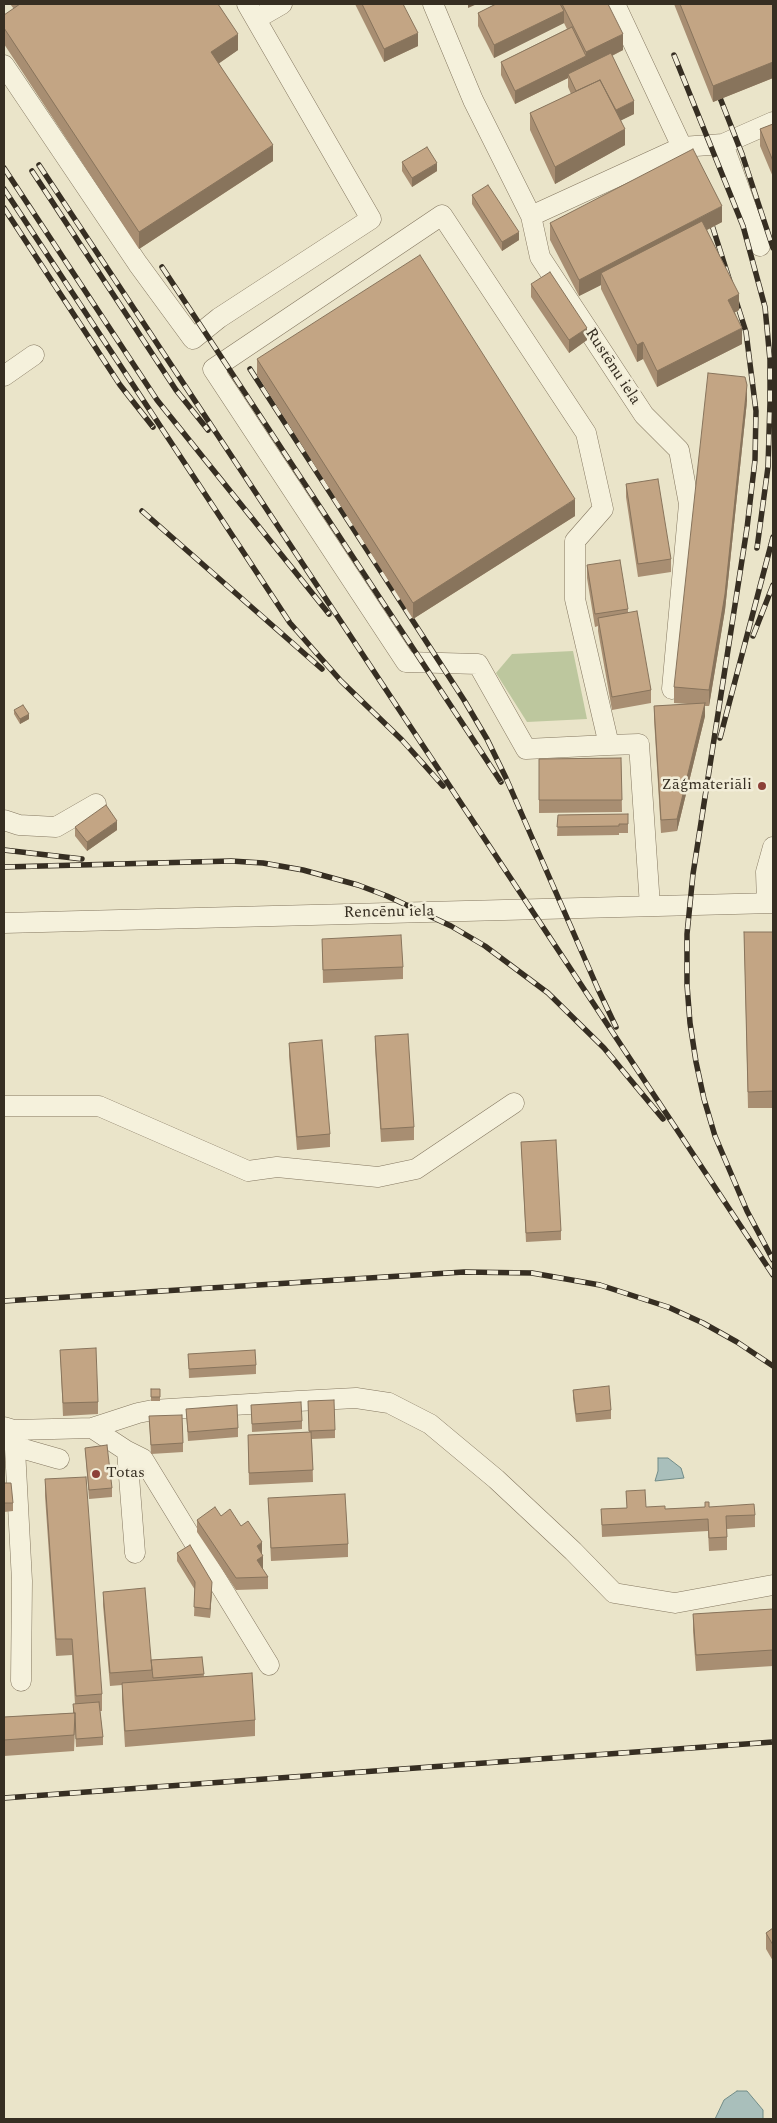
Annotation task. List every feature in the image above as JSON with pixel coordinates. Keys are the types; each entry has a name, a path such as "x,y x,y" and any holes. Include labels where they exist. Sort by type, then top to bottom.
{"street":[{"path":"4,65 138,264 193,339 219,318 371,219 251,11 282,4"},
{"name":"Rustēnu iela","path":"433,4 473,100 531,216 540,257 644,415 679,450 689,504 672,688"},
{"path":"615,4 682,147"},
{"path":"531,216 682,147 723,144 773,122"},
{"path":"723,144 760,246"},
{"path":"609,745 574,599 574,541 603,509 586,433 442,215 212,369 406,662 478,664 526,748 639,744 650,906"},
{"path":"4,376 34,356"},
{"path":"4,820 19,825 56,827 96,804"},
{"path":"770,903 766,872 773,847"},
{"name":"Rencēnu iela","path":"4,923 770,903"},
{"path":"4,1106 99,1106 248,1171 277,1167 378,1177 416,1169 514,1103"},
{"path":"11,1434 92,1428 153,1410 343,1398 388,1403 430,1424 489,1473 573,1551 614,1593 675,1603 773,1585"},
{"path":"92,1428 143,1459 269,1665"},
{"path":"11,1434 24,1449 59,1459"},
{"path":"11,1434 22,1581 21,1681"},
{"path":"127,1451 135,1553"}],"green space":[{"path":"573,651 587,719 527,722 496,673 512,654"}],"water":[{"path":"658,1458 668,1458 681,1468 684,1478 655,1481 658,1471"},
{"path":"737,2091 747,2091 763,2110 763,2119 715,2119 724,2100"}],"building":[{"path":"20,4 218,4 238,34 211,52 273,145 139,232 4,28 4,15"},
{"path":"362,4 403,4 418,33 384,49"},
{"path":"496,4 560,4 564,11 494,45 478,13"},
{"path":"562,4 608,4 623,34 586,52"},
{"path":"680,4 773,4 773,62 713,86"},
{"path":"572,27 586,56 515,91 501,62"},
{"path":"611,53 634,101 616,110 600,80 576,91 568,74"},
{"path":"600,80 625,129 555,167 530,113"},
{"path":"773,124 773,161 760,129"},
{"path":"427,147 437,163 412,178 402,162"},
{"path":"693,149 722,206 579,280 550,223"},
{"path":"488,185 519,232 502,242 472,195"},
{"path":"702,221 739,294 728,300 742,328 657,371 643,342 637,345 601,273"},
{"path":"420,255 575,499 413,603 257,359"},
{"path":"550,272 587,328 569,340 531,284"},
{"path":"708,373 745,377 747,385 725,594 709,690 674,687"},
{"path":"658,479 671,559 638,564 626,484"},
{"path":"620,560 628,609 595,614 587,565"},
{"path":"637,611 651,690 612,697 598,618"},
{"path":"705,703 677,819 661,820 654,706"},
{"path":"23,705 29,714 20,719 14,710"},
{"path":"621,758 622,800 539,800 539,759"},
{"path":"106,805 117,821 87,842 75,827"},
{"path":"628,814 628,824 619,824 619,826 557,827 558,815"},
{"path":"744,932 773,932 773,1091 748,1092"},
{"path":"401,935 403,967 323,970 322,939"},
{"path":"408,1034 414,1127 381,1129 375,1036"},
{"path":"322,1040 330,1134 297,1137 289,1043"},
{"path":"556,1140 561,1231 526,1233 521,1142"},
{"path":"96,1348 98,1402 63,1403 60,1350"},
{"path":"255,1350 256,1365 189,1369 188,1354"},
{"path":"609,1386 611,1410 576,1414 573,1390"},
{"path":"151,1389 160,1389 160,1397 151,1397"},
{"path":"334,1400 335,1430 309,1431 308,1401"},
{"path":"301,1402 302,1421 252,1424 251,1405"},
{"path":"237,1405 238,1428 188,1432 186,1409"},
{"path":"182,1415 183,1443 151,1445 149,1416"},
{"path":"311,1432 313,1470 249,1473 248,1435"},
{"path":"107,1445 112,1488 89,1490 85,1448"},
{"path":"86,1477 102,1694 76,1696 72,1639 56,1639 45,1479"},
{"path":"4,1483 11,1483 13,1503 4,1503"},
{"path":"645,1490 646,1507 665,1506 665,1509 705,1507 705,1502 709,1502 709,1507 754,1504 755,1515 726,1516 727,1537 709,1538 708,1519 602,1525 601,1509 627,1508 626,1491"},
{"path":"345,1494 348,1544 271,1548 268,1498"},
{"path":"215,1507 221,1516 230,1509 241,1526 248,1521 262,1542 257,1546 263,1556 257,1560 268,1577 236,1578 197,1520"},
{"path":"190,1545 212,1582 210,1609 194,1607 195,1582 177,1553"},
{"path":"145,1588 152,1670 110,1673 103,1592"},
{"path":"773,1609 773,1650 696,1655 693,1614"},
{"path":"202,1657 204,1674 153,1678 151,1660"},
{"path":"252,1673 255,1720 125,1731 122,1683"},
{"path":"99,1702 103,1737 76,1739 73,1704"},
{"path":"75,1713 74,1735 4,1740 4,1717"},
{"path":"773,1928 773,1945 766,1933"}],"railway":[{"path":"674,55 743,226 765,307 770,360 768,467 757,548"},
{"path":"715,85 742,154 773,248"},
{"path":"39,165 773,1275"},
{"path":"4,168 157,400 329,614"},
{"path":"32,171 176,390 208,430"},
{"path":"4,189 290,623 341,681 402,740 443,786"},
{"path":"4,208 120,385 153,427"},
{"path":"712,225 746,332 756,411 755,460 747,528 693,874 687,934 687,985 696,1062 715,1136 747,1211 773,1260"},
{"path":"162,267 501,782"},
{"path":"250,369 464,700 487,739 616,1027"},
{"path":"142,511 322,669"},
{"path":"720,738 773,537"},
{"path":"753,636 773,585"},
{"path":"4,850 82,859"},
{"path":"4,867 231,861 263,863 303,870 358,885 387,896 451,926 485,946 548,993 604,1048 663,1119"},
{"path":"4,1301 464,1272 532,1273 600,1285 668,1307 703,1323 737,1342 773,1366"},
{"path":"4,1798 773,1742"}],"place":[{"name":"Zāģmateriāli","path":"762,786"},
{"name":"Totas","path":"96,1474"}]}
